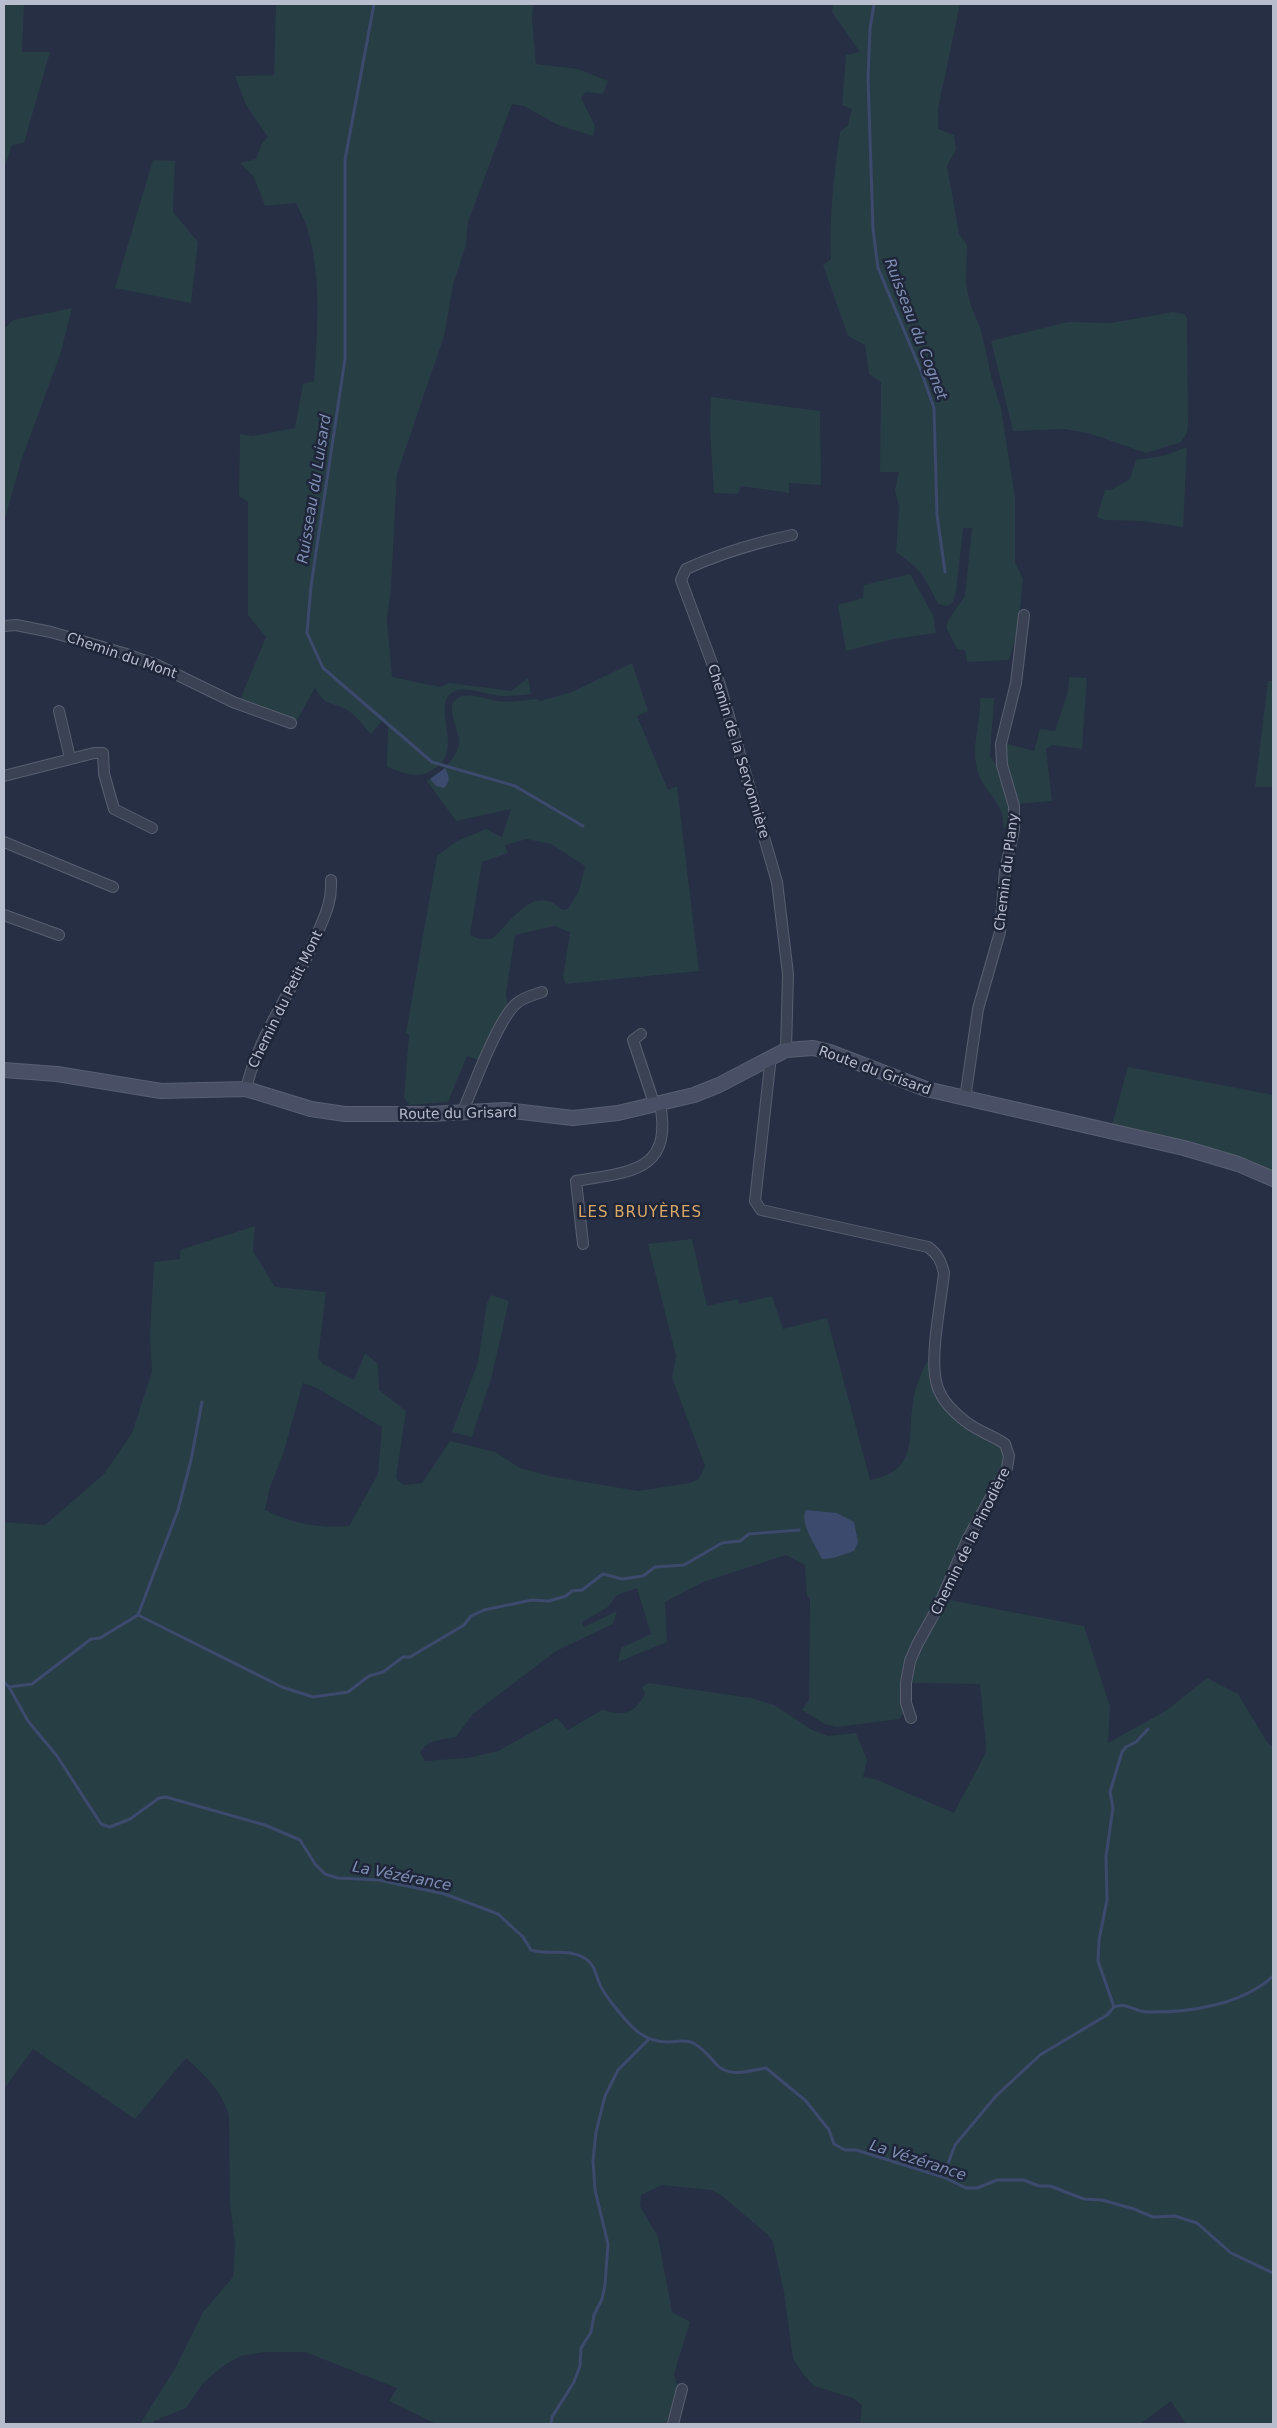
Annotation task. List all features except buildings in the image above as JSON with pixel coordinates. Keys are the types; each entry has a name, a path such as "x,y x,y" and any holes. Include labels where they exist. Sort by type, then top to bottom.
{"street":[{"name":"Chemin de la Servonnière","path":"786,1050 788,974 777,882 719,682 681,580 686,569 705,560 740,547 792,535"},
{"name":"Chemin du Plany","path":"965,1099 982,992 1000,932 1005,870 1014,830 1014,806 1002,765 1001,744 1016,683 1024,615"},
{"name":"Chemin du Mont","path":"4,626 16,626 51,632 132,656 181,676 232,702 291,723"},
{"path":"59,711 70,758"},
{"path":"4,776 94,752 103,753 104,774 114,809 152,828"},
{"path":"4,842 113,887"},
{"name":"Chemin du Petit Mont","path":"246,1089 251,1065 265,1035 306,961 332,896 331,880"},
{"path":"4,915 59,935"},
{"path":"462,1113 510,1011 521,1000 542,992"},
{"path":"583,1244 576,1181 630,1172 647,1163 658,1149 662,1140 663,1118 633,1040 641,1034"},
{"name":"Route du Grisard","path":"4,1070 57,1074 161,1091 246,1089 328,1112 404,1115 505,1110 573,1118 618,1113 657,1105 706,1091 771,1056 786,1050 813,1048 830,1052 909,1084 965,1099 1218,1157 1273,1179"},
{"name":"Chemin de la Pinodière","path":"771,1056 755,1201 761,1210 928,1247 936,1252 944,1273 935,1356 936,1381 943,1398 950,1408 975,1428 1005,1444 1009,1456 1007,1468 967,1540 939,1605 910,1661 906,1703 911,1718"},
{"path":"673,2424 682,2389"}],"shaded area":[{"path":"4,4 24,4 22,52 50,52 24,143 12,145 4,168"},
{"path":"276,4 533,4 532,19 536,64 578,69 608,81 603,94 586,92 581,98 595,126 593,136 558,125 524,106 512,104 468,222 466,245 453,285 444,336 397,474 391,587 387,620 392,677 440,687 449,683 511,691 528,678 531,694 498,696 473,690 455,691 448,697 445,705 448,748 444,758 437,767 430,772 422,774 409,774 387,767 388,727 382,721 371,734 349,711 325,701 315,688 296,722 239,702 266,637 248,615 248,502 239,496 240,434 253,436 295,428 303,384 314,381 317,287 307,228 296,203 265,206 254,177 240,163 256,159 262,143 268,137 246,105 235,76 274,75"},
{"path":"833,4 960,4 938,109 938,129 954,135 956,150 947,166 959,234 967,245 966,284 971,306 981,330 992,380 1001,408 1015,498 1015,562 1023,579 1018,629 1009,660 967,662 965,650 957,649 946,627 949,619 965,596 972,528 963,528 956,592 953,602 948,606 938,604 922,575 912,564 896,552 899,507 895,490 899,472 880,472 881,382 869,374 865,345 848,336 823,265 831,259 832,195 840,132 848,125 852,109 842,105 846,55 860,52 832,12"},
{"path":"153,160 175,161 173,212 198,242 191,303 115,288"},
{"path":"72,308 60,355 21,461 4,522 4,329 13,320"},
{"path":"1173,312 1184,314 1187,318 1188,426 1187,433 1181,442 1146,453 1088,433 1064,429 1013,431 991,341 1068,322 1111,323"},
{"path":"711,397 820,411 821,485 789,483 789,493 741,486 738,494 714,493 710,429"},
{"path":"1187,447 1183,527 1142,521 1104,520 1097,517 1105,490 1111,490 1130,479 1136,460 1163,456"},
{"path":"910,574 933,615 936,633 894,639 846,651 838,605 863,598 864,585"},
{"path":"632,663 648,711 637,716 668,790 677,786 699,971 566,984 563,978 570,932 554,926 515,935 506,994 508,1006 481,1061 467,1056 448,1102 410,1105 404,1098 409,1035 406,1033 437,856 457,841 486,829 502,837 511,809 456,821 427,781 448,764 458,746 459,740 452,715 453,703 456,699 467,695 512,702 537,699 540,701 572,692","holes":["527,839 551,844 585,866 579,891 568,909 562,910 552,903 543,900 534,902 516,914 492,939 480,939 470,935 482,862 508,853 505,845"]},
{"path":"1069,677 1087,678 1082,749 1052,745 1046,749 1052,801 1017,804 1007,770 1004,743 1034,751 1040,729 1055,731 1068,692"},
{"path":"1268,681 1273,681 1273,787 1255,787"},
{"path":"980,698 994,698 990,757 1000,771 1006,789 1008,827 1004,828 1001,811 995,799 982,782 976,763 975,744"},
{"path":"1128,1067 1273,1095 1273,1172 1219,1152 1111,1128"},
{"path":"255,1226 253,1251 275,1287 326,1292 318,1358 323,1364 354,1380 365,1353 378,1364 379,1390 406,1411 396,1478 403,1485 422,1483 450,1441 495,1452 520,1468 549,1476 638,1491 690,1483 699,1479 705,1466 672,1378 676,1356 648,1244 692,1239 707,1306 738,1299 739,1304 772,1296 783,1329 827,1318 870,1480 886,1476 897,1469 904,1461 910,1440 911,1415 915,1391 927,1361 930,1363 935,1396 948,1411 1003,1448 1005,1457 1003,1467 910,1648 904,1672 903,1714 899,1719 837,1727 825,1724 802,1710 809,1700 810,1598 807,1596 805,1565 786,1555 703,1582 665,1602 667,1642 618,1662 621,1648 651,1634 637,1588 617,1595 608,1607 582,1622 584,1627 617,1611 613,1624 556,1651 472,1715 456,1737 431,1743 423,1748 420,1753 425,1761 468,1758 498,1751 557,1718 568,1730 602,1710 617,1713 627,1712 632,1710 640,1701 645,1694 642,1687 648,1683 751,1698 774,1705 812,1730 828,1736 856,1733 867,1760 863,1777 875,1779 954,1813 985,1754 986,1746 980,1684 910,1683 914,1659 945,1599 1084,1626 1110,1707 1108,1743 1167,1710 1207,1678 1238,1694 1267,1742 1273,1747 1273,2424 1186,2424 1171,2401 1140,2424 860,2424 862,2405 853,2398 814,2386 793,2359 784,2292 773,2242 769,2236 721,2195 711,2190 662,2185 641,2195 640,2206 658,2237 672,2312 690,2322 674,2374 678,2389 668,2424 436,2424 389,2401 397,2388 305,2352 264,2352 241,2356 223,2366 203,2383 186,2408 154,2421 153,2424 140,2424 176,2367 203,2312 233,2277 235,2243 230,2203 229,2116 217,2091 206,2077 186,2058 135,2119 33,2049 4,2089 4,1522 45,1525 104,1474 132,1433 152,1372 150,1335 154,1262 180,1259 180,1250","holes":["303,1383 317,1388 382,1427 378,1474 349,1526 328,1527 295,1522 265,1510 269,1490 283,1454"]},
{"path":"491,1295 509,1301 491,1379 472,1437 452,1432 478,1362 487,1303"}],"water":[{"path":"445,768 448,783 444,788 436,786 430,779"},
{"path":"806,1510 837,1513 854,1522 858,1542 854,1551 833,1558 822,1559 806,1528 804,1515"}],"waterway":[{"name":"Ruisseau du Luisard","path":"374,4 345,160 345,359 311,586 307,633 323,668 432,762 515,786 583,826"},
{"name":"Ruisseau du Cognet","path":"874,4 870,29 868,77 873,229 878,268 921,371 934,408 937,515 945,572"},
{"path":"138,1615 178,1510 191,1460 202,1402"},
{"path":"9,1687 32,1684 91,1639 100,1638 138,1615 282,1687 313,1697 348,1692 369,1676 383,1672 403,1657 410,1657 464,1625 471,1616 484,1610 532,1600 549,1601 566,1596 572,1591 582,1590 603,1574 622,1579 643,1576 655,1567 684,1565 722,1543 740,1541 749,1534 799,1530"},
{"name":"La Vézérance","path":"4,1682 9,1687 28,1721 57,1756 101,1824 110,1827 130,1819 159,1798 166,1797 265,1825 300,1840 315,1864 325,1874 338,1878 379,1880 445,1894 498,1914 523,1937 531,1950 572,1953 589,1961 608,1998 628,2023 645,2037 659,2041 693,2043 722,2069 727,2071 740,2072 766,2068 806,2101 829,2130 834,2144 845,2150 856,2150 943,2177 966,2188 977,2188 997,2180 1024,2180 1039,2186 1050,2186 1084,2199 1102,2200 1134,2209 1153,2217 1175,2216 1197,2223 1231,2253 1273,2273"},
{"path":"1114,2007 1098,1961 1099,1940 1107,1900 1106,1856 1113,1808 1110,1792 1122,1752 1126,1747 1136,1742 1148,1729"},
{"path":"943,2177 955,2145 996,2096 1040,2055 1107,2015 1114,2007 1126,2006 1146,2012 1196,2009 1246,1994 1273,1976"},
{"path":"551,2424 552,2417 574,2382 580,2366 581,2348 591,2332 594,2315 602,2299 605,2285 608,2244 595,2190 593,2161 596,2132 605,2096 618,2070 648,2040"}],"district":[{"name":"LES BRUYÈRES","path":"640,1212"}]}
